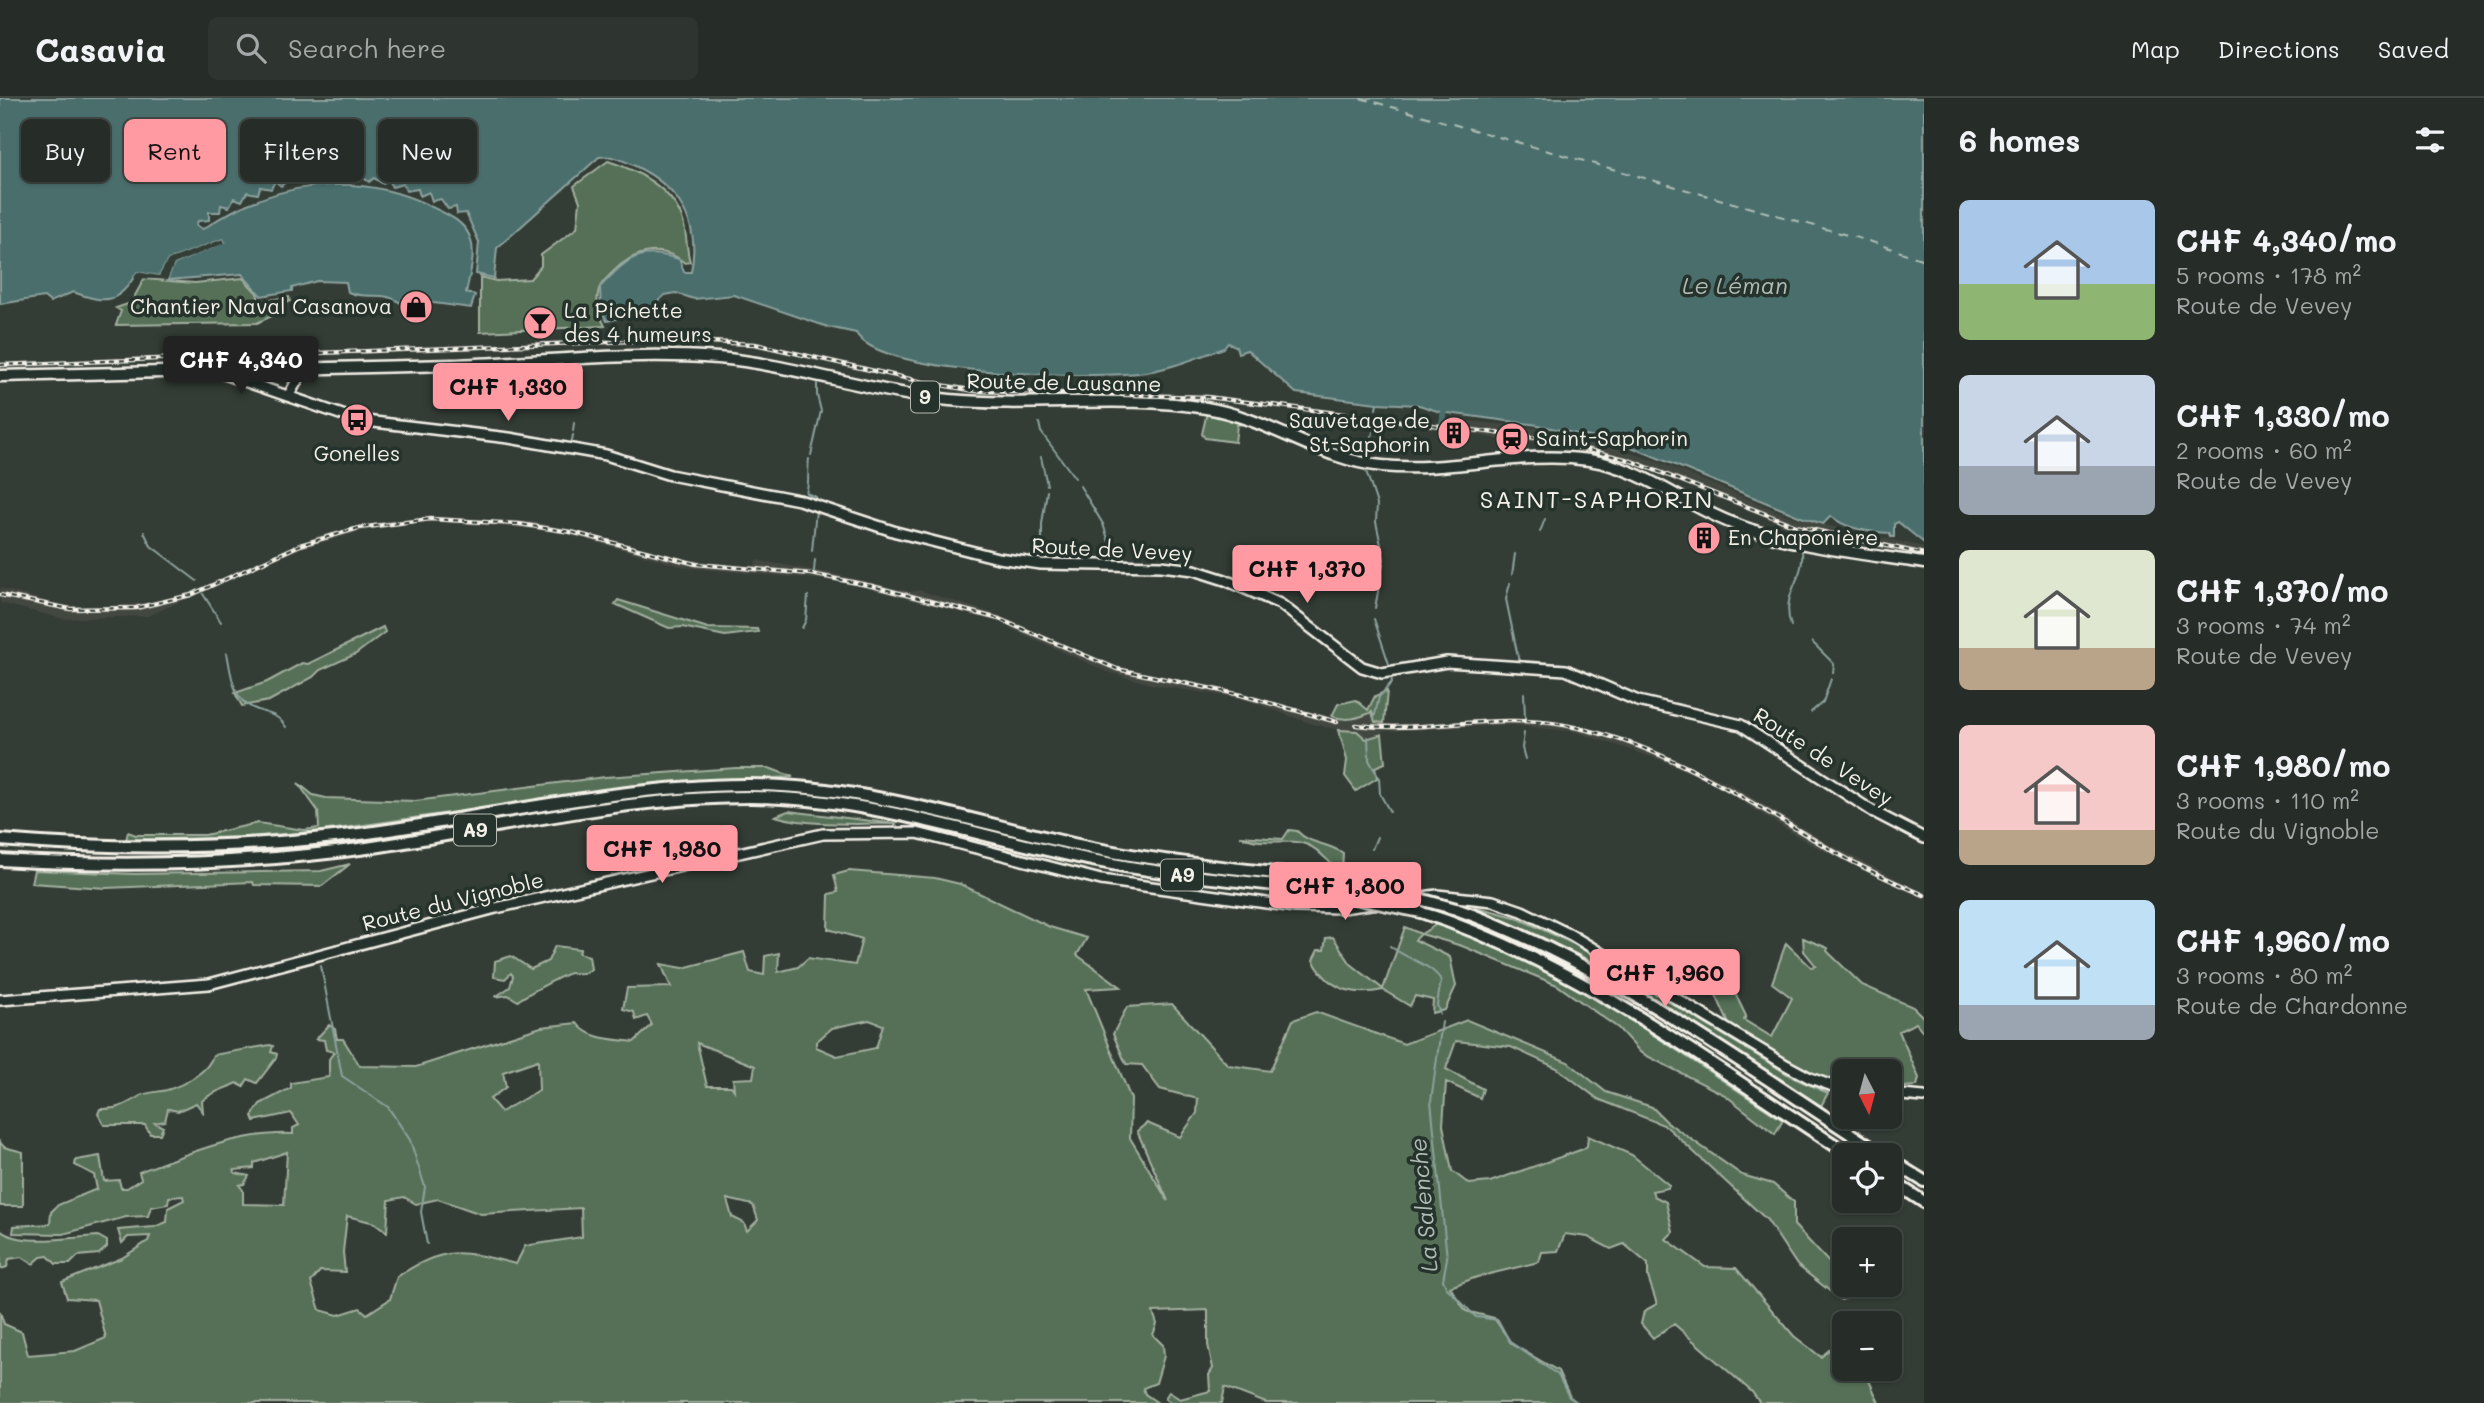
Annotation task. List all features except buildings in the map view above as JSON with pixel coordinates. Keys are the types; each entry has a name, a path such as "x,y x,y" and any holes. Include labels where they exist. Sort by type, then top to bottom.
{"highway":[{"name":"A9","path":"0,840 99,846 254,843 361,834 593,797 681,788 748,785 836,790 931,807 1073,844 1143,858 1318,877 1395,892 1456,909 1521,934 1578,963 1864,1143"},
{"name":"A9","path":"0,860 155,864 292,856 404,842 598,809 716,797 775,797 833,802 947,824 1050,851 1152,871 1316,890 1421,912 1499,940 1556,968 1832,1144"},
{"path":"1902,1167 1924,1181"},
{"path":"1902,1188 1924,1202"}],"main road":[{"name":"Route de Lausanne","path":"303,370 643,357 718,358 947,400 1142,403 1203,407 1254,420 1357,462 1406,467 1555,459 1595,461 1635,473 1707,512 1765,535 1924,564"},
{"name":"9","path":"0,376 303,370"}],"street":[{"path":"289,395 303,370"},
{"path":"269,371 270,382 276,390"},
{"name":"Route de Vevey","path":"217,372 276,390 340,416 371,423 509,438 606,455 670,475 799,500 896,532 1007,559 1041,564 1161,566 1194,570 1280,604 1362,667 1376,673 1447,662 1566,670 1652,705 1721,718 1741,725 1872,811 1924,838"},
{"name":"Route du Vignoble","path":"0,1000 209,984 625,877 844,832 929,835 1101,880 1325,908 1453,894 1493,901 1522,911 1571,936 1786,1065 1832,1086"},
{"path":"1902,1095 1924,1097"}],"shaded area":[{"path":"1450,419 1537,428 1605,444 1664,464 1795,518 1924,547 1924,557 1792,529 1638,464 1581,449 1535,442 1519,444 1459,431 1448,428"},
{"path":"443,517 535,522 676,557 748,568 755,566 756,560 830,573 911,592 919,590 1002,616 999,622 838,581 688,568 555,531 431,521 363,531 299,549 148,616 63,619 0,603 0,588 56,604 86,608 164,601 208,587 317,536 383,521"},
{"path":"1014,622 1113,666 1221,688 1339,719 1372,711 1375,722 1393,724 1550,720 1614,735 1730,784 1827,843 1924,893 1924,899 1808,843 1707,780 1663,761 1576,732 1512,725 1385,731 1366,739 1357,731 1312,724 1243,699 1154,685 1107,672 1011,629"}],"green space":[{"path":"608,161 641,175 670,198 684,223 690,262 685,263 666,253 647,252 621,265 599,289 598,308 605,326 480,332 480,277 496,281 530,279 541,266 541,255 577,228 580,202 574,186"},
{"path":"243,278 257,293 259,301 289,297 290,301 275,308 274,315 257,323 116,325 121,311 116,308 131,303 144,279 195,283"},
{"path":"1207,412 1243,424 1237,425 1235,442 1205,438 1202,434"},
{"path":"618,600 708,628 757,629 758,632 725,636 682,627 669,628 615,604"},
{"path":"383,627 385,632 356,654 320,670 313,677 269,701 242,706 235,693 267,682 302,663 308,664"},
{"path":"1387,691 1384,723 1375,722 1372,712 1352,719 1332,716 1338,704 1356,700 1368,710 1375,696"},
{"path":"1339,730 1357,731 1366,739 1382,734 1385,763 1375,767 1377,778 1356,791 1345,776 1347,760"},
{"path":"769,768 793,777 644,785 322,831 246,837 126,840 128,832 136,835 205,835 258,823 304,830 319,828 318,811 298,783 313,795 326,798 415,801 605,777"},
{"path":"788,811 897,824 819,823 775,816"},
{"path":"1289,830 1297,831 1307,839 1343,853 1342,873 1335,872 1328,860 1303,843 1251,840 1240,836 1283,839"},
{"path":"350,864 322,886 254,885 253,882 106,888 31,883 34,870 134,874 321,871"},
{"path":"849,871 935,878 960,884 1050,927 1087,938 1077,955 1121,987 1086,989 1131,1099 1130,1138 1168,1201 1137,1131 1147,1123 1180,1137 1197,1113 1198,1099 1160,1089 1142,1065 1126,1064 1113,1034 1127,1007 1172,1004 1228,1065 1270,1071 1293,1020 1316,1012 1404,1044 1467,1020 1568,1062 1606,1092 1652,1107 1667,1122 1742,1175 1773,1184 1794,1202 1794,1225 1832,1266 1832,1293 1797,1265 1767,1220 1666,1126 1598,1099 1557,1068 1511,1047 1456,1041 1446,1069 1483,1089 1480,1098 1446,1082 1443,1125 1452,1171 1469,1184 1490,1182 1583,1149 1587,1146 1588,1136 1632,1155 1669,1185 1668,1188 1652,1191 1654,1196 1666,1202 1673,1232 1666,1239 1705,1267 1736,1268 1794,1336 1821,1357 1832,1347 1832,1381 1869,1381 1879,1403 1760,1403 1752,1392 1674,1324 1653,1338 1641,1324 1644,1311 1657,1304 1648,1277 1648,1264 1624,1244 1611,1249 1588,1237 1565,1234 1558,1251 1542,1252 1539,1262 1477,1277 1450,1287 1466,1311 1494,1318 1512,1344 1558,1371 1570,1397 1578,1403 1266,1403 1225,1387 1222,1403 1171,1403 1165,1398 1169,1392 1180,1399 1210,1391 1209,1375 1213,1368 1208,1345 1208,1310 1153,1312 1157,1324 1153,1335 1163,1345 1164,1356 1156,1383 1143,1388 1145,1394 1158,1403 0,1403 0,1312 4,1324 22,1332 28,1355 75,1351 106,1338 96,1300 67,1298 62,1282 122,1258 148,1241 150,1236 128,1237 122,1243 118,1230 154,1227 167,1222 168,1208 184,1200 183,1196 169,1197 168,1204 151,1207 148,1216 126,1217 63,1234 13,1233 14,1226 50,1224 51,1212 58,1205 97,1189 94,1175 75,1165 76,1160 100,1156 104,1181 119,1180 121,1188 127,1188 141,1179 139,1172 195,1151 253,1136 293,1134 293,1128 299,1125 291,1113 254,1121 252,1116 260,1104 291,1088 291,1083 329,1077 329,1059 334,1052 326,1050 324,1040 316,1039 329,1025 335,1029 337,1039 343,1039 360,1066 416,1067 541,1027 577,1023 595,1036 634,1042 652,1025 647,1016 636,1020 634,1012 623,1009 627,988 671,987 661,964 683,968 744,952 750,972 764,975 765,956 779,953 778,972 798,967 808,958 855,965 862,939 828,929 829,894 838,892 834,875","holes":["869,1020 883,1025 876,1048 837,1056 816,1047 816,1042 832,1028","697,1043 755,1066 753,1078 733,1079 734,1090 731,1086 707,1086","538,1060 539,1090 501,1112 490,1099 506,1087 503,1072","287,1152 284,1205 243,1204 243,1190 239,1185 244,1184 249,1176 235,1173 234,1170 254,1168 254,1163","404,1197 416,1204 438,1199 481,1214 581,1208 582,1237 525,1246 516,1264 468,1254 442,1255 428,1259 397,1277 390,1299 367,1314 360,1308 338,1315 320,1310 311,1282 320,1271 345,1272 343,1252 347,1216 375,1223 387,1232 389,1200","727,1199 753,1205 758,1220 747,1231 744,1223 732,1217"]},
{"path":"1473,906 1515,917 1574,944 1794,1078 1828,1093 1821,1106 1602,966"},
{"path":"1437,924 1529,962 1616,1011 1783,1120 1775,1134 1725,1095 1641,1053 1618,1028 1557,985 1462,946 1421,934"},
{"path":"1405,927 1421,934 1415,940 1450,957 1456,986 1445,1010 1432,1013 1433,1000 1415,996 1410,1006 1383,990 1361,992 1342,988 1326,978 1313,960 1318,950 1324,950 1326,938 1333,937 1351,964 1383,989"},
{"path":"1803,938 1828,948 1827,951 1862,985 1913,1007 1924,1018 1924,1033 1916,1023 1899,1031 1919,1078 1917,1086 1902,1087 1902,1059 1832,1059 1832,1080 1823,1078 1729,1024 1715,993 1724,993 1727,988 1734,991 1746,1016 1744,1020 1772,1037 1792,998 1772,983 1786,943 1811,967 1816,966 1804,951"},
{"path":"555,946 580,949 579,953 589,956 591,969 584,973 567,974 518,1001 508,995 495,997 510,987 513,976 511,973 505,979 494,977 495,961 511,956 531,969 548,961"},
{"path":"273,1046 271,1052 277,1054 276,1058 257,1083 248,1079 243,1087 237,1083 210,1095 202,1101 203,1112 196,1103 178,1111 168,1109 165,1121 155,1123 163,1127 160,1134 150,1134 145,1125 104,1125 98,1114 100,1109 117,1107 143,1095 167,1090 188,1081 206,1067 213,1055"},
{"path":"0,1142 4,1147 23,1152 23,1206 0,1206"},
{"path":"0,1230 9,1235 33,1240 98,1236 107,1241 107,1247 99,1254 78,1256 70,1264 56,1264 48,1256 41,1257 33,1264 22,1257 9,1259 7,1267 1,1269"}],"water":[{"name":"Le Léman","path":"0,98 1924,98 1924,543 1898,522 1894,524 1894,537 1891,537 1889,533 1850,527 1831,516 1823,524 1801,517 1629,446 1538,425 1440,412 1419,405 1296,393 1247,350 1238,353 1236,346 1228,343 1224,348 1182,363 1138,373 1033,374 942,366 903,358 873,347 856,333 828,327 734,295 694,299 676,293 665,295 646,312 607,321 601,310 600,287 626,262 643,255 665,255 679,259 684,272 691,272 693,238 683,208 664,185 650,175 622,160 599,157 497,248 494,278 476,274 479,242 466,213 457,214 456,207 448,209 441,199 432,201 429,192 420,196 418,189 406,191 403,184 392,187 389,182 477,182 477,119 378,119 378,181 374,178 369,182 364,178 364,119 240,119 240,182 274,182 271,189 260,187 258,194 247,192 242,201 234,198 229,207 221,205 220,212 209,212 209,220 198,221 196,225 203,229 257,200 315,186 345,185 403,195 450,216 469,234 473,253 466,293 475,295 471,308 426,302 402,304 388,297 362,296 348,292 346,282 317,281 292,288 292,291 261,296 242,274 167,280 174,264 225,242 223,239 168,260 159,276 137,272 118,296 103,299 73,292 50,302 44,297 0,304"}],"pier":[{"path":"223,239 225,243 174,264 167,280 164,281 164,275 160,279 134,278 137,272 159,276 168,260"}],"waterway":[{"path":"811,455 821,411 817,384"},
{"name":"La Salenche","path":"1376,409 1377,403"},
{"path":"1442,427 1444,413"},
{"name":"La Salenche","path":"1372,437 1375,422"},
{"path":"573,431 574,423"},
{"path":"1039,423 1041,432 1075,478"},
{"path":"571,445 573,435"},
{"name":"La Salenche","path":"1363,454 1370,441"},
{"path":"1041,457 1047,485"},
{"path":"809,459 806,493 817,500"},
{"name":"La Salenche","path":"1366,471 1377,504 1376,522 1384,559 1375,608"},
{"path":"1080,486 1103,524 1115,560"},
{"path":"1042,559 1042,524 1047,491"},
{"path":"812,551 816,510"},
{"path":"1540,532 1545,519"},
{"path":"144,532 151,546 197,581"},
{"path":"1791,626 1788,604 1800,571 1802,552"},
{"path":"1512,575 1515,554"},
{"path":"814,571 815,560"},
{"path":"1510,583 1506,599 1519,662"},
{"path":"203,594 221,622"},
{"path":"802,628 806,620 808,596"},
{"name":"La Salenche","path":"1374,619 1390,667"},
{"path":"1812,642 1834,664 1833,673"},
{"path":"227,653 234,684 241,698 253,708 275,716 286,727"},
{"name":"La Salenche","path":"1374,719 1379,697 1392,682 1391,676"},
{"path":"1811,712 1823,702 1831,679"},
{"path":"1524,693 1525,718"},
{"path":"1524,733 1522,748 1525,759"},
{"name":"La Salenche","path":"1368,737 1369,760 1379,778 1380,794 1390,812"},
{"name":"La Salenche","path":"1372,849 1377,837"},
{"name":"La Salenche","path":"1390,946 1424,965 1441,980 1437,1005 1440,1014"},
{"path":"321,966 342,1076 388,1107 410,1140 425,1187 421,1212 427,1244"},
{"name":"La Salenche","path":"1442,1022 1431,1101 1447,1258 1443,1280 1446,1287 1476,1317 1498,1320 1510,1342 1558,1375 1569,1397 1579,1403"}],"ferry route":[{"path":"1360,98 1872,242 1924,260"}],"railway":[{"path":"0,365 660,340 755,344 923,382 976,391 1207,397 1544,439 1629,460 1796,526 1924,554"},
{"path":"0,595 70,609 136,608 191,595 300,545 359,528 431,519 519,524 571,532 696,564 811,574 872,586 999,619 1117,669 1241,695 1337,722"},
{"path":"1356,725 1408,727 1512,721 1564,725 1602,734 1639,746 1709,778 1852,861 1924,895"}],"place":[{"name":"Chantier Naval Casanova","path":"416,307"},
{"name":"La Pichette des 4 humeurs","path":"540,323"},
{"name":"Gonelles","path":"357,420"},
{"name":"Sauvetage de St-Saphorin","path":"1454,433"},
{"name":"Saint-Saphorin","path":"1512,439"},
{"name":"En Chaponière","path":"1704,538"}],"district":[{"name":"SAINT-SAPHORIN","path":"1597,500"}]}
